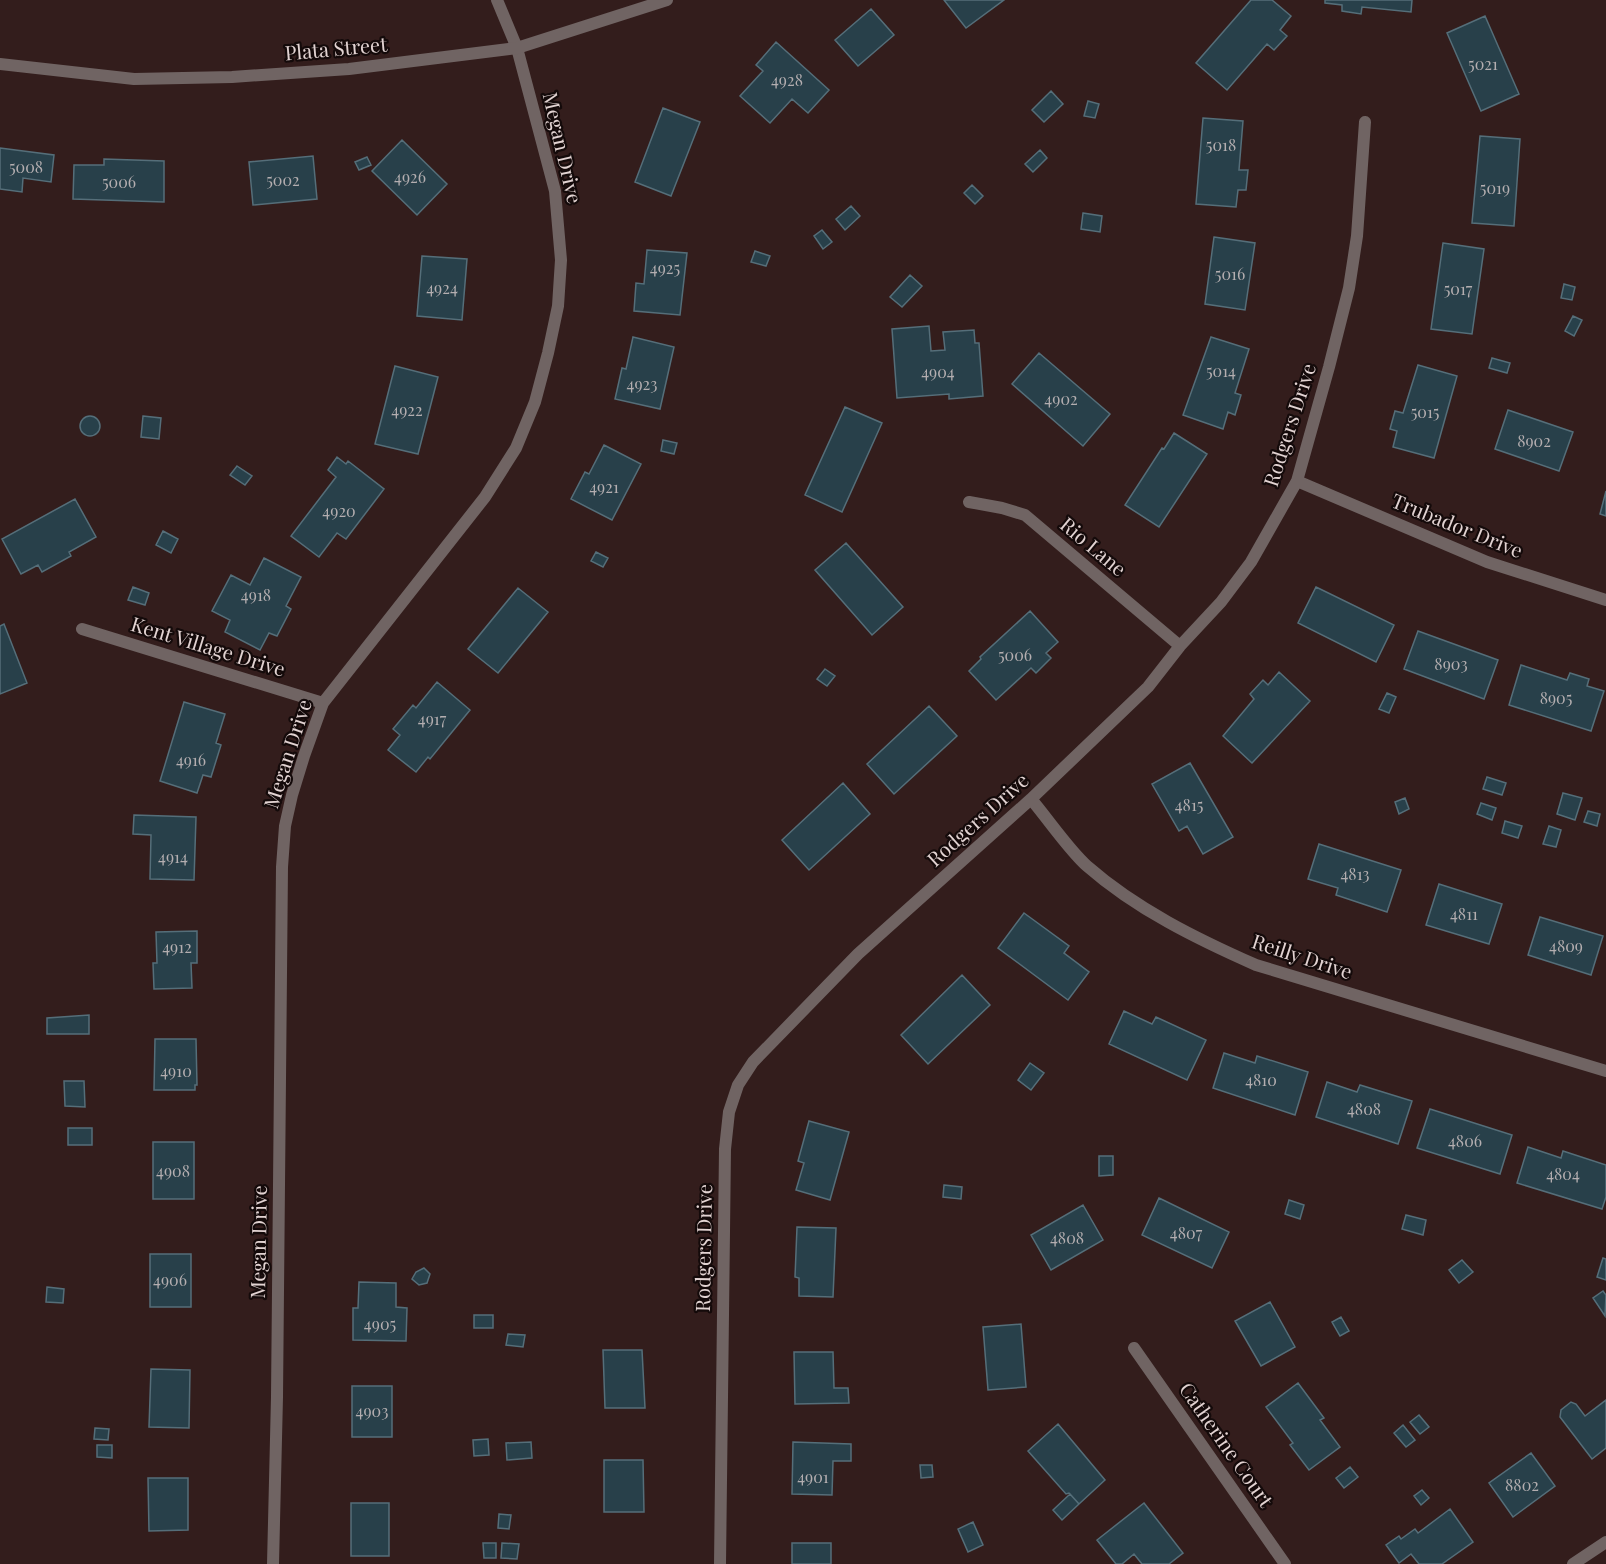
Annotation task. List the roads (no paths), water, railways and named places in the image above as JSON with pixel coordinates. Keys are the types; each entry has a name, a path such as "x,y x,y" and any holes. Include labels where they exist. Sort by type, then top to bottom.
{"street":[{"name":"Megan Drive","path":"273,1564 277,1397 282,867 285,826 292,795 303,756 323,703 485,497 516,448 535,402 558,306 561,260 555,191 517,48 497,0"},
{"name":"Plata Street","path":"0,64 134,79 232,77 349,69 517,48 667,0"},
{"name":"Rodgers Drive","path":"720,1564 725,1149 729,1112 738,1084 753,1062 858,954 1031,800 1148,687 1180,646 1221,602 1251,562 1297,481 1329,367 1349,288 1357,236 1365,122"},
{"name":"Trubador Drive","path":"1297,481 1487,562 1606,600"},
{"name":"Rio Lane","path":"969,502 1025,515 1180,646"},
{"name":"Kent Village Drive","path":"82,629 323,703"},
{"name":"Reilly Drive","path":"1031,800 1086,865 1168,922 1209,945 1256,965 1606,1071"},
{"name":"Catherine Court","path":"1134,1348 1285,1564"},
{"path":"1573,1564 1606,1542"}]}
